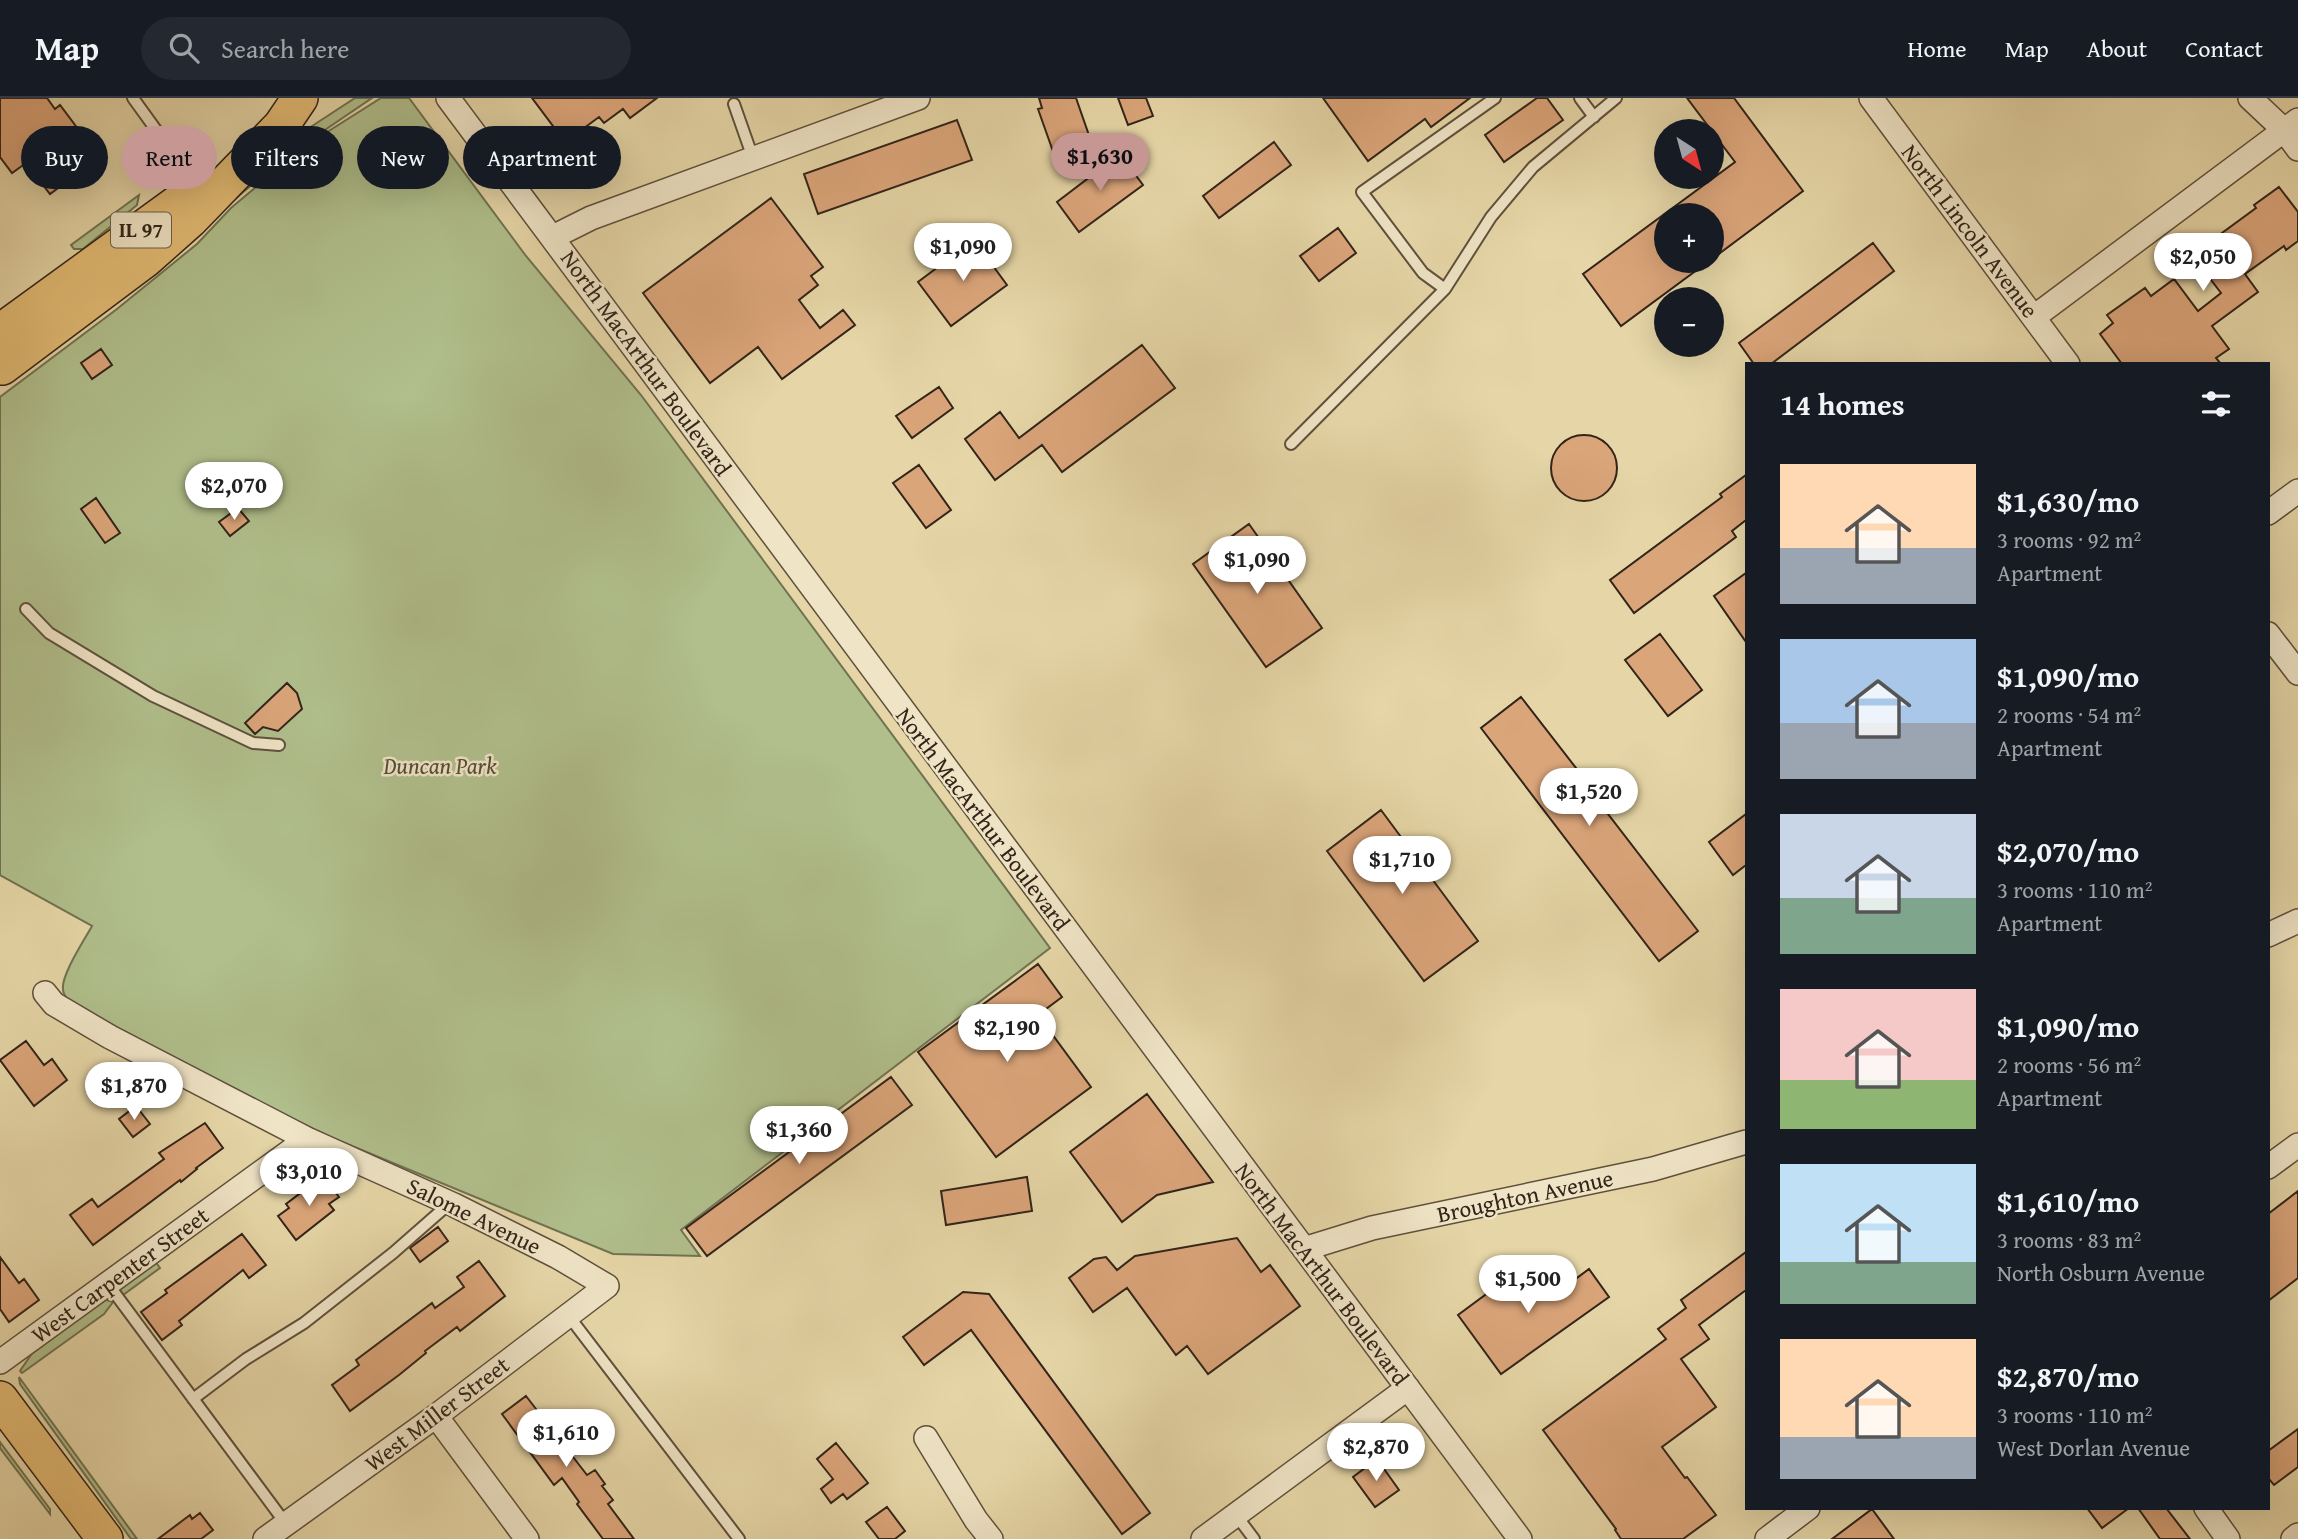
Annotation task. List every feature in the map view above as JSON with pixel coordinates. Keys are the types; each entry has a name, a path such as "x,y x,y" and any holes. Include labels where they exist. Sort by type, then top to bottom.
{"main road":[{"name":"IL 97","path":"217,172 290,112 321,98"},
{"path":"1,368 146,259 190,220 290,112"},
{"name":"IL 97","path":"0,332 197,189"},
{"path":"0,1399 105,1539"}],"street":[{"name":"North MacArthur Boulevard","path":"448,98 1520,1539"},
{"path":"553,237 591,218 918,98"},
{"name":"North Lincoln Avenue","path":"1871,98 2067,362"},
{"path":"2250,98 2291,125 2298,149"},
{"path":"2034,317 2291,125"},
{"path":"2270,512 2298,491"},
{"path":"2270,637 2298,673"},
{"path":"2270,934 2298,921"},
{"name":"Salome Avenue","path":"45,993 54,1004 110,1037 307,1139 450,1203 558,1257 607,1286"},
{"name":"West Carpenter Street","path":"0,1362 307,1139"},
{"name":"Broughton Avenue","path":"1304,1249 1372,1228 1653,1169 1745,1142"},
{"path":"2270,1166 2298,1145"},
{"name":"West Miller Street","path":"265,1539 436,1416 607,1286"},
{"path":"1203,1539 1408,1388"},
{"path":"436,1416 527,1539"},
{"path":"926,1438 976,1520 991,1539"},
{"path":"1767,1539 1805,1510"},
{"path":"2207,1510 2228,1539"},
{"path":"2293,1539 2298,1535"}],"lane":[{"path":"134,98 154,126"},
{"path":"1445,289 1423,273 1362,192 1495,98"},
{"path":"1580,98 1594,117"},
{"path":"1291,444 1445,289 1491,217 1533,167 1616,98"},
{"path":"734,104 753,158"},
{"path":"26,609 49,634 153,696 253,743 279,745"},
{"path":"193,1399 246,1359 304,1323 393,1253 450,1203"},
{"path":"108,1284 286,1524"},
{"path":"568,1315 738,1539"},
{"path":"1236,1515 1254,1539"}],"green space":[{"path":"355,98 372,98 331,126 312,126"},
{"name":"Duncan Park","path":"381,98 409,98 430,126 357,126 357,189 449,189 449,152 463,171 463,189 476,189 526,256 641,395 1050,948 681,1230 700,1256 613,1254 335,1139 271,1109 77,1006 64,994 63,983 69,966 92,926 0,875 0,397 117,309 197,244 231,208 254,189 343,189 343,126 337,126"},
{"path":"233,189 247,189 133,290 10,382"},
{"path":"139,195 137,205 83,249 74,249 71,245"},
{"path":"155,1261 160,1268 123,1295 119,1289"},
{"path":"103,1299 113,1302 104,1314 22,1373 20,1371 33,1352"},
{"path":"19,1377 137,1539 131,1539 20,1384"},
{"path":"0,1442 50,1509 50,1514 0,1448"}],"building":[{"path":"0,98 47,98 55,109 60,105 76,126 21,126 21,167 12,173 0,157"},
{"path":"532,98 657,98 630,118 623,109 604,123 599,117 587,126 553,126"},
{"path":"1039,98 1076,98 1092,144 1055,157 1038,109 1042,108"},
{"path":"1118,98 1146,98 1153,116 1128,125"},
{"path":"1323,98 1470,98 1431,127 1425,119 1368,161"},
{"path":"1537,98 1547,98 1563,120 1504,162 1485,135"},
{"path":"1687,98 1734,98 1803,191 1724,250 1724,203 1679,203 1698,189 1724,189 1724,170 1735,162 1724,147 1724,119 1703,119"},
{"path":"957,120 972,160 818,214 804,174"},
{"path":"1274,142 1291,165 1219,218 1203,196"},
{"path":"1120,154 1143,185 1079,232 1057,202"},
{"path":"2279,187 2298,212 2298,241 2286,250 2284,246 2245,274 2258,292 2212,326 2229,349 2216,358 2219,362 2121,362 2100,334 2113,323 2107,315 2145,288 2151,296 2174,279 2198,311 2221,293 2192,255 2256,208 2254,205"},
{"path":"771,198 823,267 811,276 818,285 799,300 820,328 843,310 855,325 782,379 758,347 710,383 643,293"},
{"path":"1654,222 1654,273 1693,273 1674,287 1654,287 1654,302 1621,326 1583,274"},
{"path":"1338,228 1356,253 1319,281 1300,256"},
{"path":"974,240 1007,285 951,326 918,282"},
{"path":"1873,243 1894,271 1774,362 1753,362 1739,343"},
{"path":"1142,345 1175,388 1062,472 1042,445 995,480 965,439 1000,412 1019,438"},
{"path":"101,349 112,365 92,379 81,363"},
{"path":"939,387 953,408 912,438 896,416"},
{"path":"1584,435 1597,438 1607,445 1614,455 1617,468 1614,481 1607,491 1597,498 1584,501 1571,498 1561,491 1554,481 1551,468 1554,455 1561,445 1571,438"},
{"path":"919,465 951,510 926,528 893,483"},
{"path":"1745,476 1745,521 1732,531 1736,537 1634,613 1610,580 1722,497 1720,494"},
{"path":"96,498 120,533 105,543 81,509"},
{"path":"238,508 249,521 230,536 219,522"},
{"path":"1249,524 1322,628 1266,667 1193,564"},
{"path":"1745,574 1745,641 1714,596"},
{"path":"1660,634 1702,690 1668,716 1625,660"},
{"path":"287,683 297,693 302,709 278,731 263,727 255,734 245,723"},
{"path":"1521,697 1698,931 1659,961 1481,728"},
{"path":"1381,810 1478,941 1424,981 1327,851"},
{"path":"1745,815 1745,866 1733,875 1709,842"},
{"path":"1038,964 1062,997 1038,1015 1091,1087 996,1157 918,1052"},
{"path":"26,1041 44,1065 52,1059 67,1080 34,1106 0,1060"},
{"path":"891,1077 912,1105 707,1256 686,1228"},
{"path":"1147,1094 1213,1182 1157,1195 1122,1222 1070,1152"},
{"path":"136,1106 150,1124 133,1137 119,1119"},
{"path":"205,1123 223,1148 181,1182 180,1180 93,1245 70,1215 92,1199 98,1207 164,1159 159,1153"},
{"path":"323,1176 339,1197 329,1204 334,1210 296,1240 278,1216 289,1208 286,1204"},
{"path":"1027,1177 1032,1211 946,1225 941,1191"},
{"path":"2298,1191 2298,1278 2270,1299 2270,1212"},
{"path":"438,1227 448,1241 420,1262 410,1248"},
{"path":"242,1234 266,1265 249,1278 243,1270 179,1321 182,1325 162,1340 141,1312 167,1293 165,1290"},
{"path":"1237,1238 1261,1272 1270,1265 1300,1306 1208,1374 1187,1346 1176,1355 1127,1288 1093,1312 1069,1278 1094,1259 1106,1257 1117,1270 1135,1256"},
{"path":"1745,1253 1745,1291 1699,1325 1709,1339 1681,1359 1716,1407 1662,1447 1716,1515 1683,1539 1621,1539 1543,1430 1666,1339 1658,1329 1686,1308 1681,1300"},
{"path":"0,1257 19,1283 24,1279 39,1300 9,1322 0,1309"},
{"path":"479,1261 505,1296 460,1331 457,1327 350,1411 332,1385 359,1365 356,1360 432,1303 435,1308 464,1287 457,1277"},
{"path":"1527,1264 1551,1297 1589,1269 1609,1297 1501,1374 1458,1315"},
{"path":"963,1292 989,1294 1150,1513 1122,1534 971,1330 924,1365 903,1337"},
{"path":"526,1396 587,1475 595,1470 605,1484 602,1486 613,1500 608,1504 634,1539 603,1539 562,1478 554,1485 502,1414"},
{"path":"2298,1429 2298,1467 2274,1485 2270,1480 2270,1450"},
{"path":"836,1443 868,1483 847,1499 843,1494 831,1503 821,1489 833,1479 817,1459"},
{"path":"1377,1459 1399,1490 1375,1507 1353,1477"},
{"path":"887,1507 905,1531 895,1539 879,1539 866,1522"},
{"path":"1873,1510 1894,1539 1832,1539"},
{"path":"2088,1510 2126,1510 2102,1528"},
{"path":"2139,1510 2168,1510 2190,1539 2160,1539"},
{"path":"200,1513 213,1530 201,1539 158,1539 190,1515 192,1519"}]}
